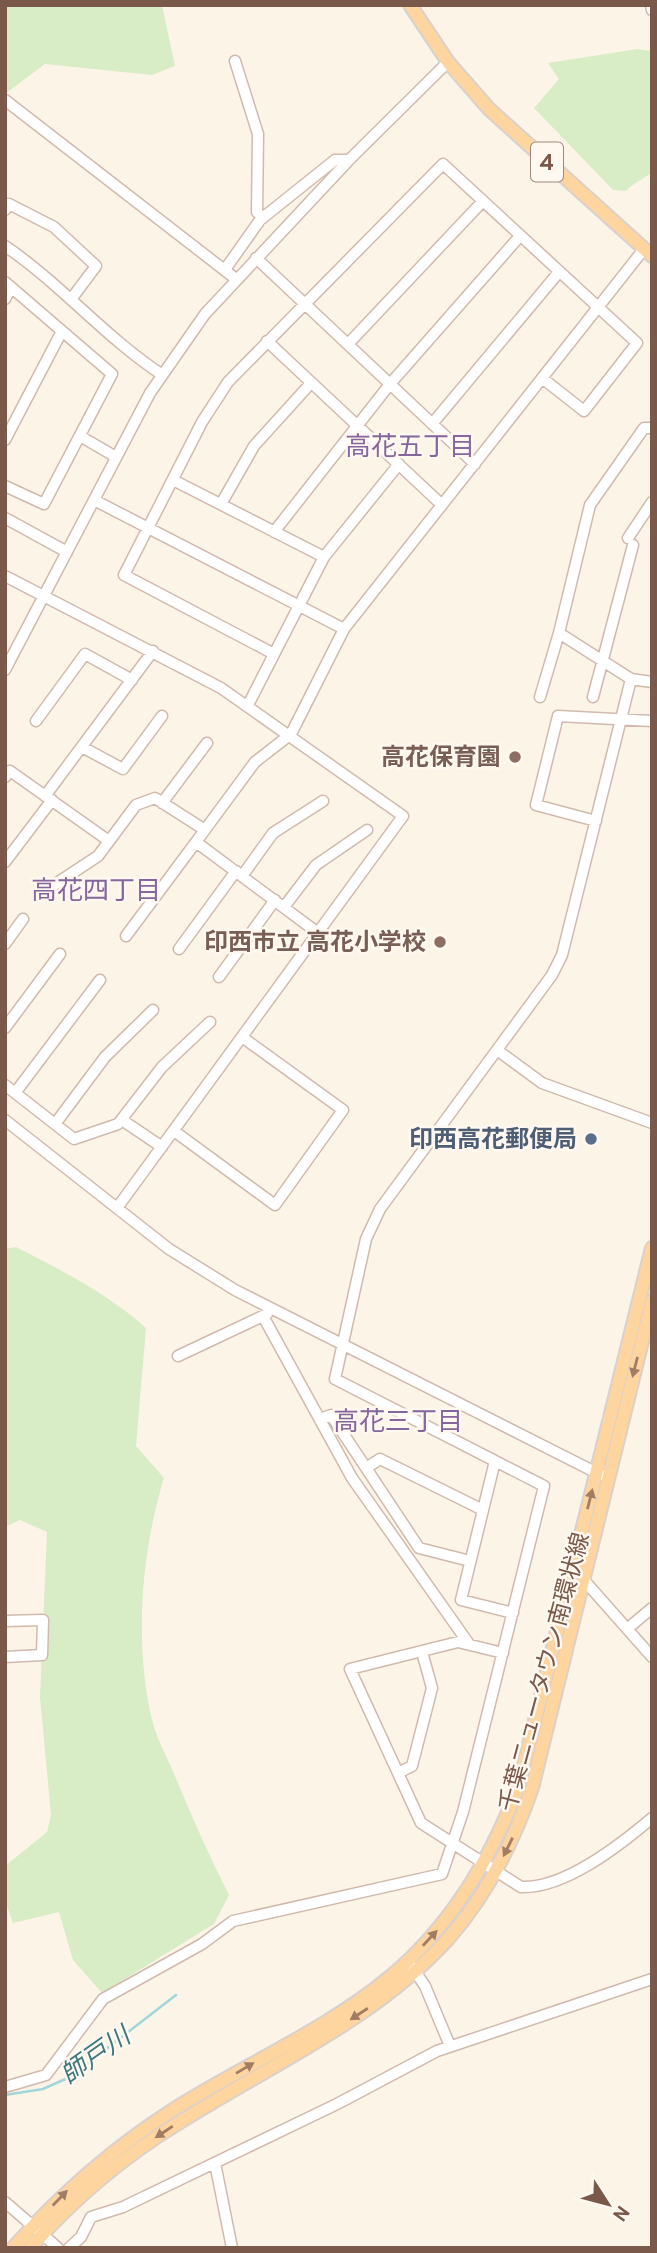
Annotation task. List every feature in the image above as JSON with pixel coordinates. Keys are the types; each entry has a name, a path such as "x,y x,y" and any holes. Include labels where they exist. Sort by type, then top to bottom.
{"main road":[{"name":"4","path":"410,5 448,62 496,116 648,252"},
{"name":"千葉ニュータウン南環状線","path":"13,2248 149,2142 366,2010 412,1966 448,1939 495,1871 520,1823 532,1788 583,1578 602,1476 652,1248"},
{"name":"千葉ニュータウン南環状線","path":"412,1966 483,1864 519,1785 652,1301"},
{"name":"千葉ニュータウン南環状線","path":"30,2248 37,2231"}],"street":[{"path":"235,61 258,134 257,212 263,218"},
{"path":"5,670 161,374 205,314 236,279 349,160 448,62"},
{"path":"5,100 226,268 236,279"},
{"path":"226,268 263,218 335,160 349,160"},
{"path":"274,654 124,575 219,394 267,341 443,164 637,343 584,411 542,378"},
{"path":"348,344 483,201"},
{"path":"5,210 9,204 54,227 96,266 72,298"},
{"path":"274,532 390,384 520,236"},
{"path":"5,246 72,298 141,360 161,374"},
{"path":"126,936 255,762 291,734 344,629 598,307 648,252"},
{"path":"256,258 475,464"},
{"path":"432,424 559,272"},
{"path":"5,299 8,284 112,374 44,504 5,486"},
{"path":"5,440 62,331"},
{"path":"267,341 442,505"},
{"path":"221,504 254,446 312,383"},
{"path":"540,697 559,633 590,505 644,428 652,428"},
{"path":"80,436 116,457"},
{"path":"248,705 324,557 399,464"},
{"path":"173,480 324,557"},
{"path":"94,500 344,629"},
{"path":"593,697 630,542 652,502"},
{"path":"5,519 67,552"},
{"path":"5,576 153,651 248,705 403,816 117,1208"},
{"path":"559,633 631,679 652,682"},
{"path":"5,862 82,747 153,651"},
{"path":"36,721 85,654 132,680"},
{"path":"5,2087 46,2075 103,1999 202,1944 233,1921 442,1874 463,1812 544,1486 335,1379 371,1225 552,975 562,955 631,679"},
{"path":"82,747 123,769 162,716"},
{"path":"596,821 536,805 558,716 652,721"},
{"path":"162,803 207,743"},
{"path":"5,777 10,771 109,841"},
{"path":"39,895 98,856 136,805 155,798 205,830"},
{"path":"178,949 273,833 323,801"},
{"path":"284,907 316,864 367,830"},
{"path":"196,842 318,933"},
{"path":"219,977 275,900"},
{"path":"5,944 23,919"},
{"path":"5,1028 60,954"},
{"path":"15,1093 100,980"},
{"path":"55,1124 105,1056 153,1010"},
{"path":"5,1085 74,1139 118,1124 162,1067 210,1022"},
{"path":"174,1131 275,1205 344,1110 243,1037"},
{"path":"497,1050 542,1083 652,1123"},
{"path":"5,1120 169,1249 272,1308 602,1476"},
{"path":"122,1120 162,1147"},
{"path":"178,1356 264,1318 272,1308"},
{"path":"264,1318 352,1478 469,1644"},
{"path":"320,1419 331,1415 419,1548 470,1561"},
{"path":"366,1468 380,1459 482,1510"},
{"path":"495,1461 461,1600 513,1613"},
{"path":"583,1578 652,1657"},
{"path":"627,1629 652,1608"},
{"path":"5,1621 43,1620 42,1655 5,1657"},
{"path":"503,1653 458,1642 350,1669 422,1822 521,1887 545,1886 612,1849 652,1818"},
{"path":"398,1773 412,1766 432,1688 422,1652"},
{"path":"412,1966 425,1986 450,2046"},
{"path":"69,2248 81,2238 91,2217 123,2207 450,2046 652,1979"},
{"path":"215,2163 232,2248"},
{"path":"5,2203 58,2248"}],"green space":[{"path":"5,5 162,5 175,66 152,75 45,64 5,94"},
{"path":"637,49 652,51 652,171 626,191 613,190 534,108 559,79 548,63"},
{"path":"16,1247 100,1293 146,1328 136,1446 164,1478 145,1567 142,1629 146,1691 158,1739 229,1895 214,1924 102,1993 73,1960 59,1912 13,1923 5,1901 5,1866 47,1832 51,1815 40,1697 47,1532 20,1520 5,1527 5,1249"}],"waterway":[{"name":"師戸川","path":"5,2095 43,2089 70,2077 176,1995"}],"place":[{"name":"高花保育園","path":"515,757"},
{"name":"印西市立 高花小学校","path":"440,942"},
{"name":"印西高花郵便局","path":"591,1139"}],"district":[{"name":"高花五丁目","path":"410,446"},
{"name":"高花四丁目","path":"96,890"},
{"name":"高花三丁目","path":"398,1421"}]}
